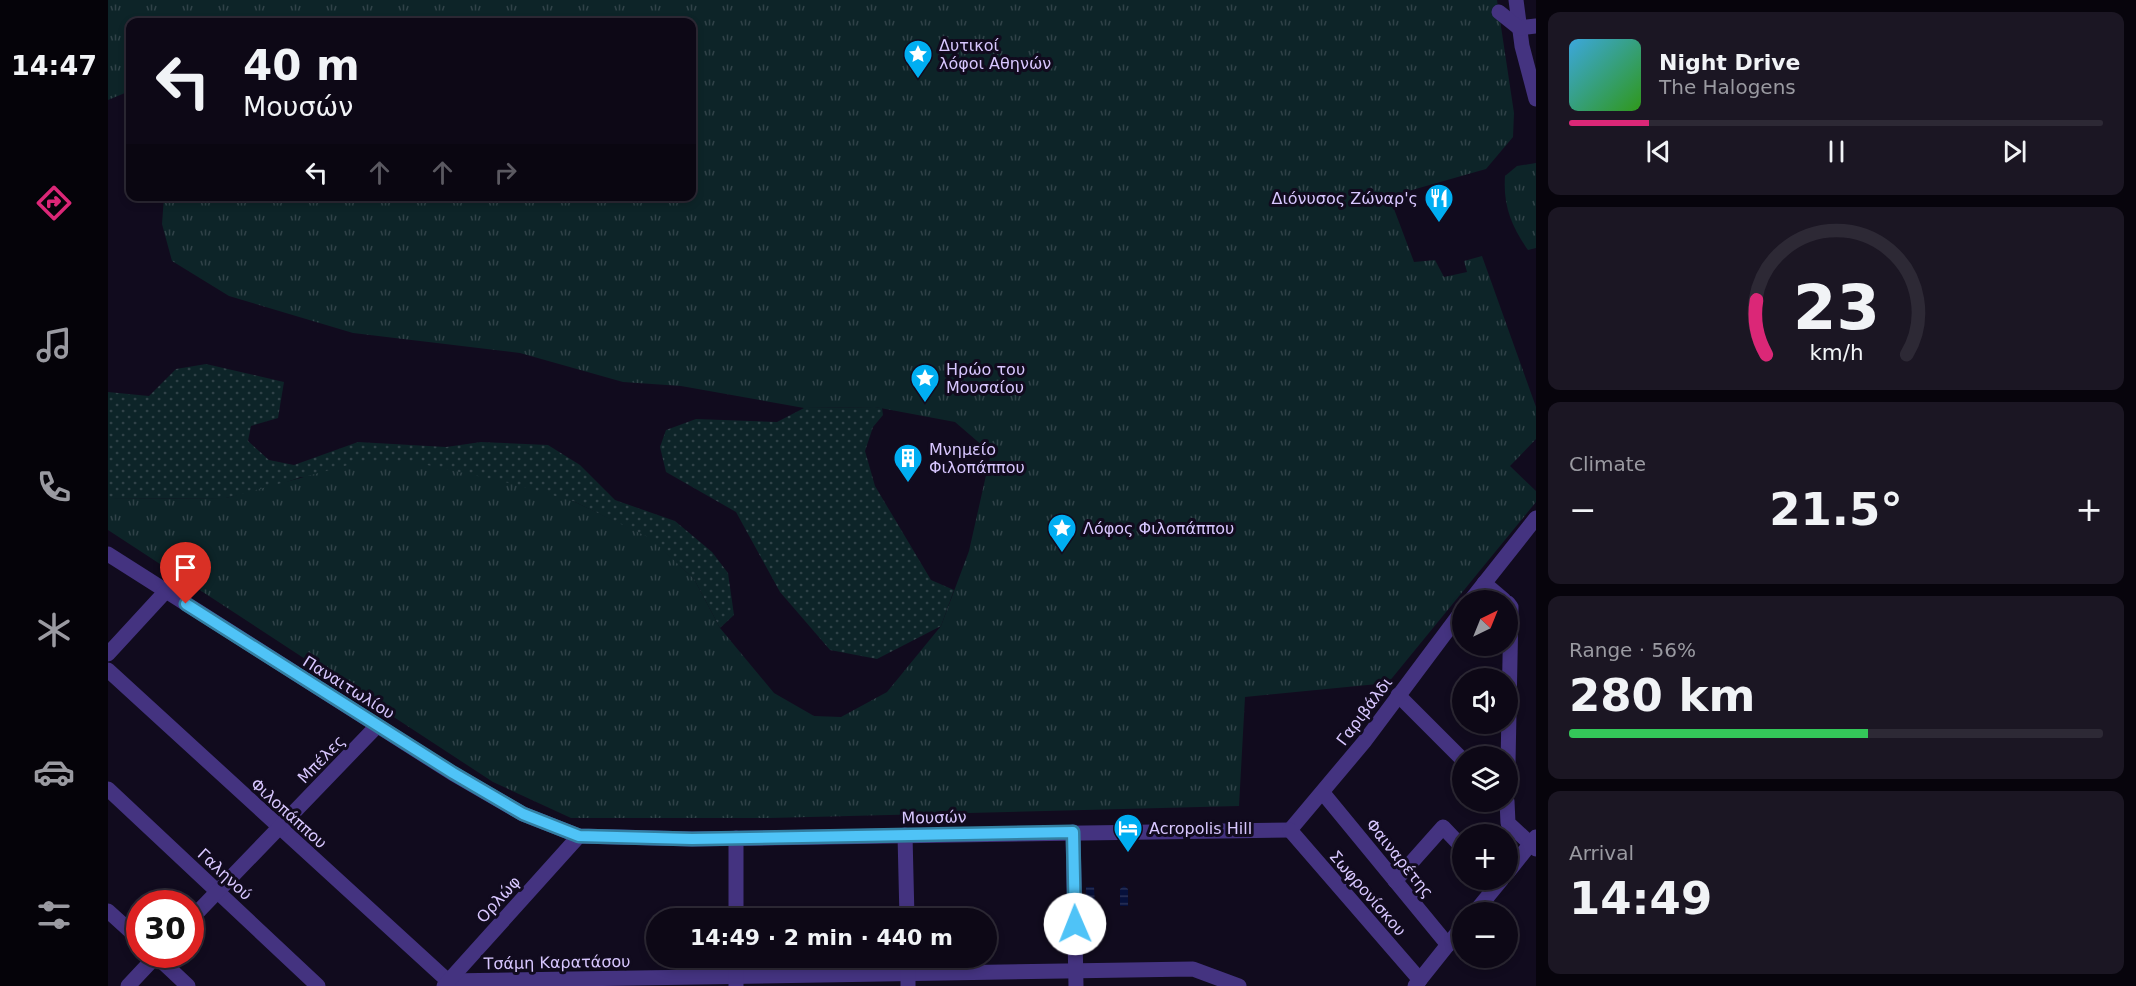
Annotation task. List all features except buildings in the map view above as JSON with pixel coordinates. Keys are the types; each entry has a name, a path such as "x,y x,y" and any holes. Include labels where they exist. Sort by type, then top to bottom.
{"street":[{"path":"1516,0 1522,46 1536,99"},
{"path":"1499,12 1520,28 1536,26"},
{"path":"1522,46 1536,58"},
{"path":"1479,590 1536,519"},
{"name":"Παναιτωλίου","path":"108,554 377,726 523,814 579,836"},
{"path":"1484,584 1492,590"},
{"path":"108,654 166,591"},
{"name":"Γαριβάλδι","path":"1290,830 1323,793 1452,624"},
{"path":"1508,656 1508,746"},
{"name":"Φιλοπάππου","path":"108,670 446,984"},
{"path":"1398,695 1452,749"},
{"name":"Μπέλες","path":"204,906 377,726"},
{"name":"Γαληνού","path":"108,789 318,986"},
{"name":"Φαιναρέτης","path":"1323,793 1448,945"},
{"path":"1507,812 1508,823 1534,843 1518,859"},
{"path":"1395,881 1443,827 1452,836"},
{"name":"Μουσών","path":"579,836 736,838 1290,830"},
{"name":"Σωφρονίσκου","path":"1290,830 1417,983"},
{"path":"1073,832 1076,986"},
{"name":"Ορλώφ","path":"446,984 579,836"},
{"path":"905,836 907,908"},
{"path":"736,838 736,908"},
{"path":"108,911 126,927"},
{"path":"1417,983 1452,940"},
{"path":"128,986 144,968"},
{"path":"169,968 188,986"},
{"name":"Τσάμη Καρατάσου","path":"446,984 867,980 1076,970 1193,969 1239,986"},
{"path":"1160,970 1160,986"}],"green space":[{"name":"Λόφος Φιλοπάππου","path":"108,0 1497,0 1514,113 1513,137 1486,169 1405,192 1391,201 1414,262 1435,260 1444,277 1467,272 1464,261 1482,256 1536,407 1536,439 1510,466 1536,491 1536,502 1464,590 1452,590 1452,605 1388,683 1245,697 1239,806 770,818 571,818 493,782 108,530 108,499 226,498 363,461 418,463 505,482 573,501 650,538 694,579 720,628 774,693 814,716 841,717 887,692 941,626 969,551 991,453 955,422 875,407 804,408 681,386 623,382 520,353 353,333 229,296 172,261 162,224 164,201 696,201 696,18 126,18 125,93 108,100"},
{"path":"1536,163 1536,248 1528,250 1509,215 1505,196 1505,176 1517,166"},
{"path":"206,364 284,382 278,418 251,426 248,441 269,460 294,465 358,442 446,447 481,442 548,445 580,465 615,500 675,521 712,552 728,573 734,615 720,628 694,579 650,539 573,501 301,477 270,488 226,498 108,499 108,392 149,396 176,369"},
{"path":"804,408 882,408 883,415 873,427 865,451 875,486 931,580 954,590 941,626 877,659 830,650 780,592 736,512 666,472 660,447 666,430 696,419 777,422"}],"shaded area":[{"path":"1124,886 1128,889 1128,906 1120,906 1120,889"},
{"path":"1086,887 1094,887 1095,905 1086,906"}],"place":[{"name":"Δυτικοί λόφοι Αθηνών","path":"918,80"},
{"name":"Διόνυσος Ζώναρ'ς","path":"1439,224"},
{"name":"Ηρώο του Μουσαίου","path":"925,404"},
{"name":"Μνημείο Φιλοπάππου","path":"908,484"},
{"name":"Λόφος Φιλοπάππου","path":"1062,554"},
{"name":"Acropolis Hill","path":"1128,854"}],"route":[{"path":"186,604 453,773 523,814 554,828 579,836 598,838 692,839 1073,832 1075,924"}]}
